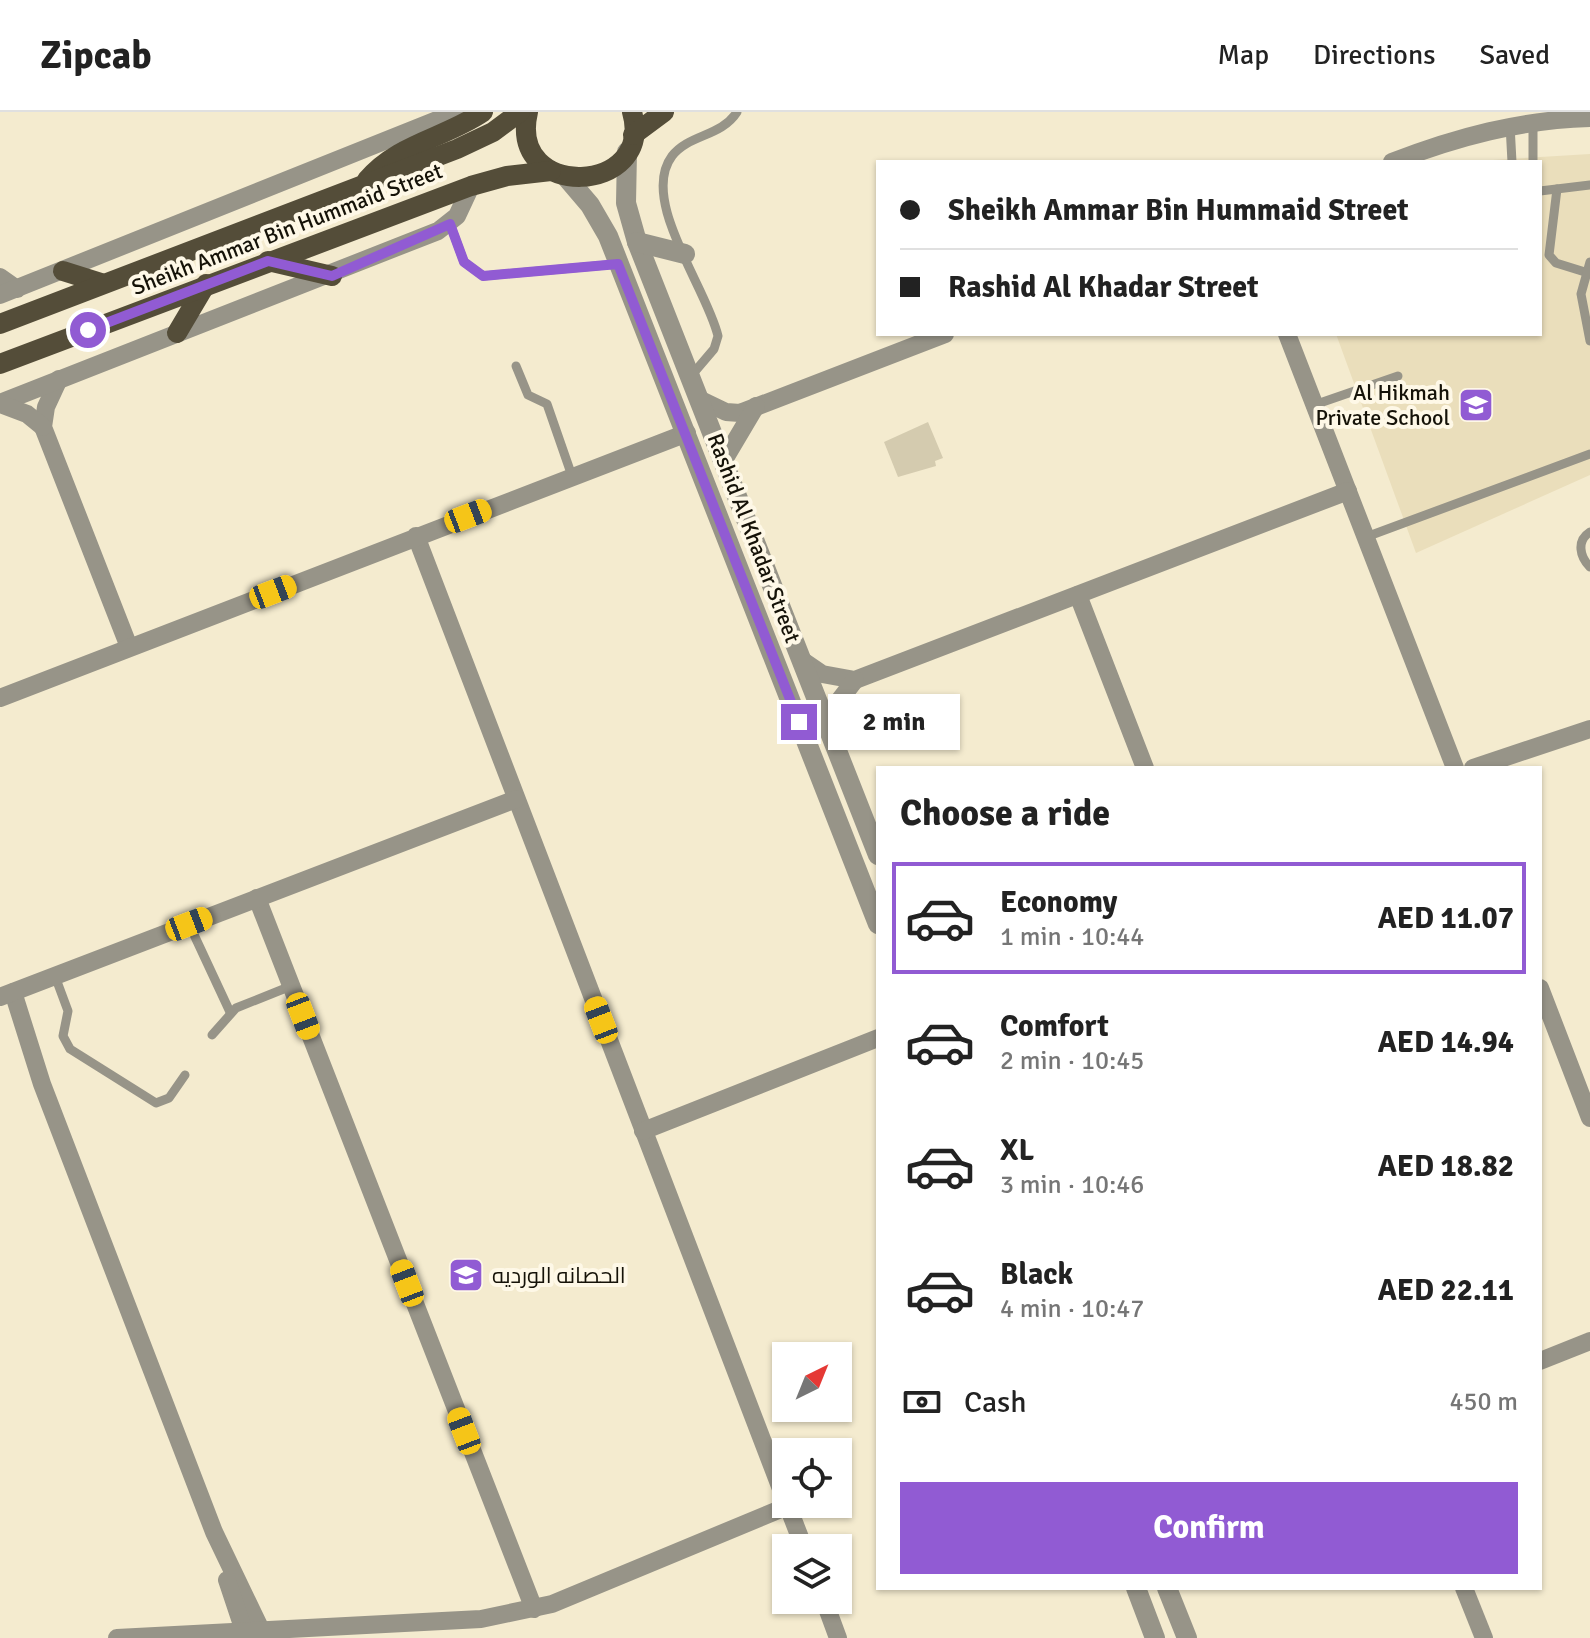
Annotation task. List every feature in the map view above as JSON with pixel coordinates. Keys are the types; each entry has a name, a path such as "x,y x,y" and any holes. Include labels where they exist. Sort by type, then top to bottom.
{"main road":[{"path":"362,186 390,157 448,132 483,112"},
{"name":"Sheikh Ammar Bin Hummaid Street","path":"0,324 475,142 520,112"},
{"path":"528,112 528,141 537,158 559,174"},
{"path":"630,144 632,112"},
{"path":"630,144 664,112"},
{"name":"Sheikh Ammar Bin Hummaid Street","path":"0,364 471,186 507,176 601,175 630,144"},
{"path":"268,261 332,276"},
{"path":"63,271 101,283"},
{"path":"177,333 206,284"}],"street":[{"path":"0,277 8,292 457,112"},
{"path":"1398,160 1473,133 1533,121 1590,118"},
{"name":"Rashid Al Khadar Street","path":"630,144 626,203 637,242 876,850"},
{"name":"Rashid Al Khadar Street","path":"559,174 599,220 618,264 876,919"},
{"path":"0,404 177,333 332,276 450,224 464,207 471,186"},
{"path":"637,242 685,254"},
{"path":"701,400 726,412 740,413 940,336"},
{"path":"1288,336 1454,766"},
{"path":"43,427 46,407 59,379"},
{"path":"0,404 27,414 43,427 129,647"},
{"path":"724,460 756,406"},
{"path":"0,698 687,433"},
{"path":"803,661 832,678 855,680 1348,491"},
{"path":"416,536 772,1465"},
{"path":"1078,595 1144,766"},
{"path":"828,727 835,706 855,680"},
{"path":"1479,766 1590,729"},
{"path":"1508,766 1557,742"},
{"path":"252,1630 42,1084 4,996 516,799"},
{"path":"257,898 534,1609"},
{"path":"1542,993 1590,1118"},
{"path":"643,1131 876,1039"},
{"path":"1542,1360 1590,1341"},
{"path":"117,1638 252,1630 405,1630 534,1609 772,1510"},
{"path":"1137,1590 1155,1638"},
{"path":"1168,1590 1187,1638"},
{"path":"1465,1590 1484,1638"},
{"path":"829,1614 838,1638"}],"lane":[{"path":"691,376 714,349 718,336 664,204 663,174 681,147 723,128 737,112"},
{"path":"1533,121 1533,160"},
{"path":"1510,125 1512,160"},
{"path":"1542,191 1590,185"},
{"path":"1557,189 1549,255 1556,263 1588,267 1586,301 1590,341"},
{"path":"450,224 464,262 483,276 618,264"},
{"path":"516,366 528,395 547,404 572,476"},
{"path":"1314,405 1398,376"},
{"path":"1366,537 1590,454"},
{"path":"1590,532 1582,539 1580,547 1590,567"},
{"path":"189,924 230,1012"},
{"path":"55,976 68,1011 63,1036 70,1049 156,1103 166,1101 185,1075"},
{"path":"212,1035 230,1012 291,986"}],"shaded area":[{"name":"Al Hikmah Private School","path":"1590,154 1590,475 1416,553 1337,336 1542,336 1542,160 1492,160"}],"building":[{"path":"928,422 943,458 935,461 936,466 898,477 884,442"}],"place":[{"name":"Al Hikmah Private School","path":"1476,405"},
{"name":"الحصانه الورديه","path":"466,1275"}],"route":[{"path":"88,330 268,261 332,276 450,224 464,262 475,273 490,278 618,264 799,722"}]}
